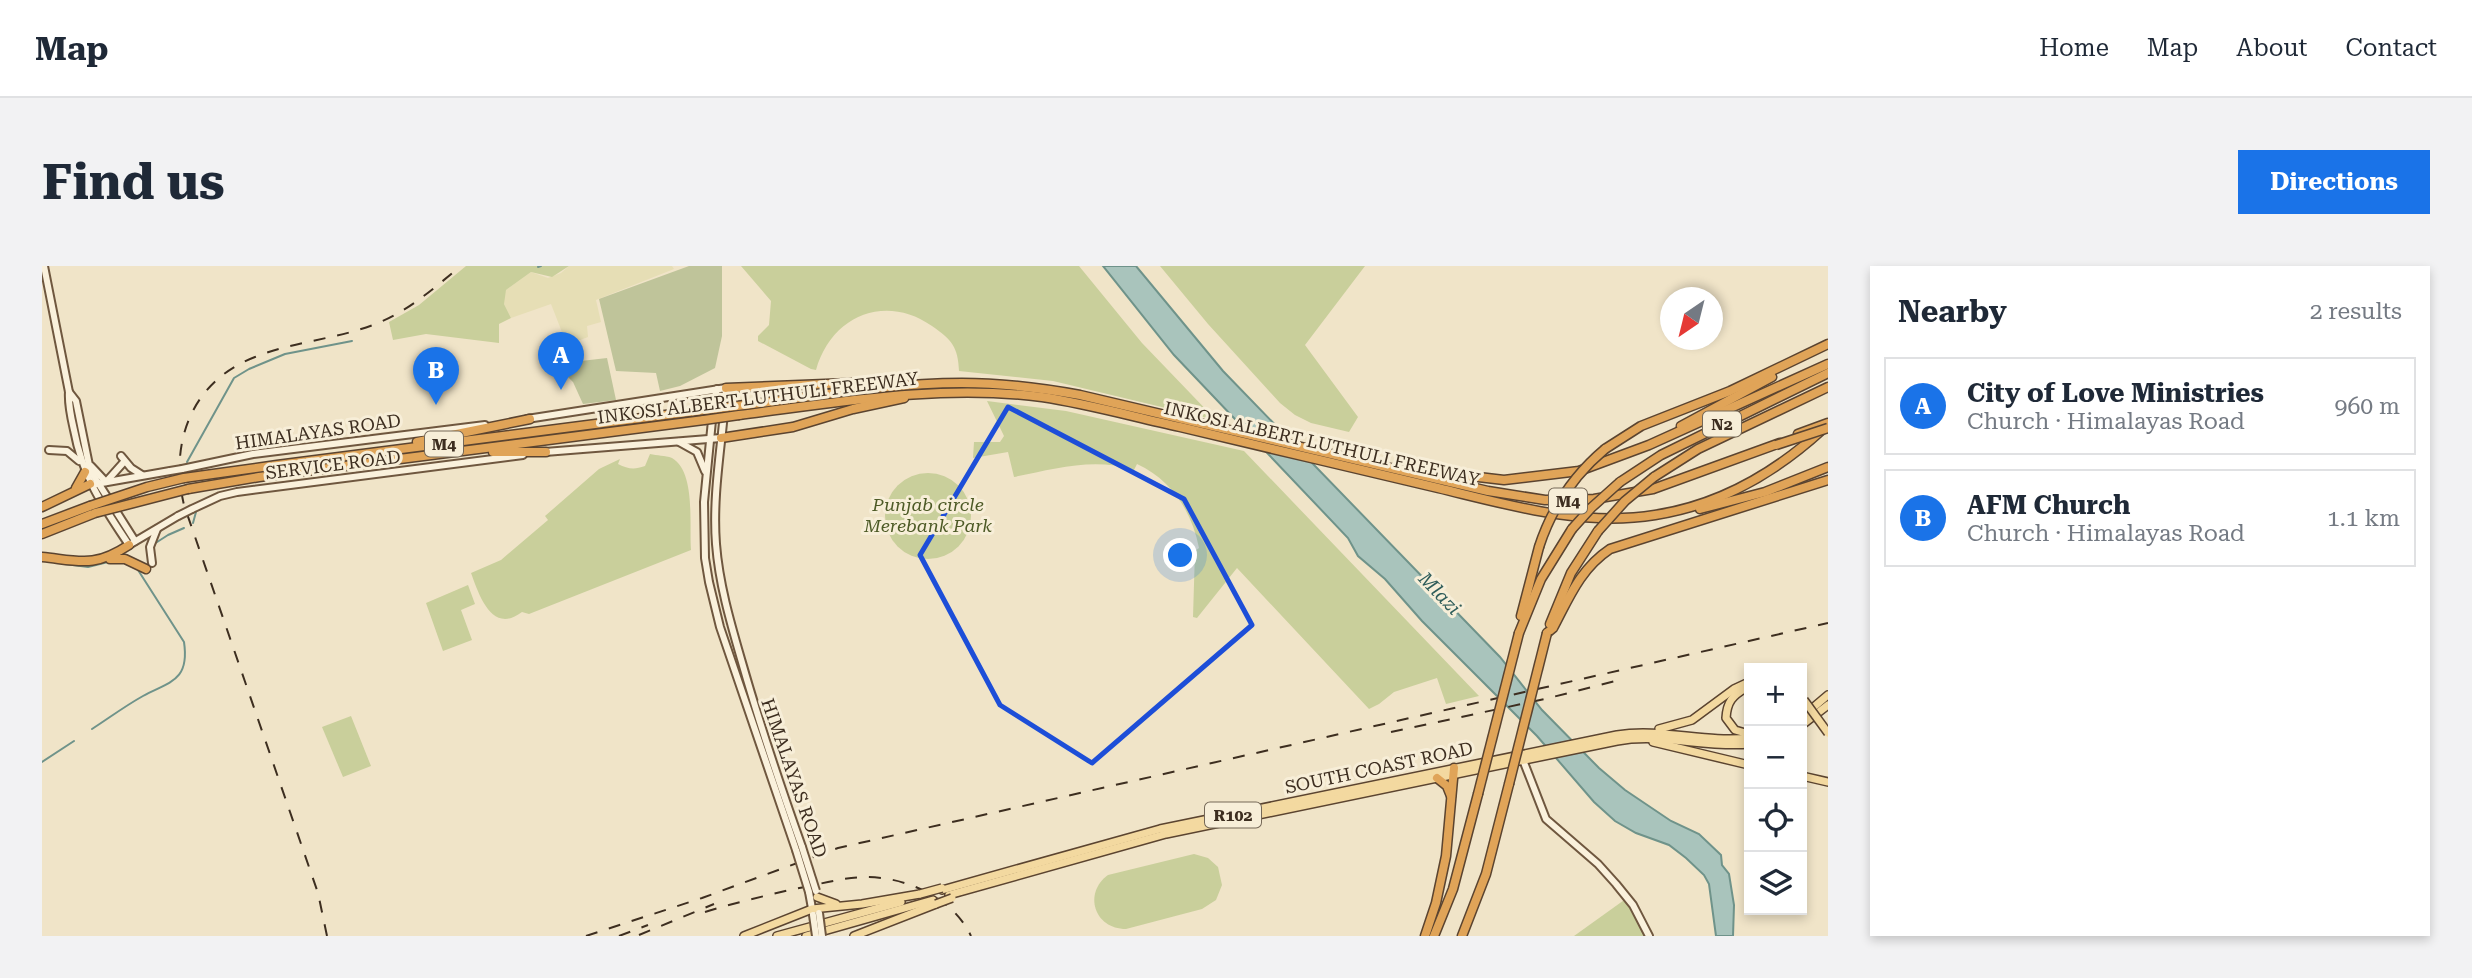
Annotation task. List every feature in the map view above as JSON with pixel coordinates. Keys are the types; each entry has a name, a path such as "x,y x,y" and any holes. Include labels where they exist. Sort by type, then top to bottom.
{"highway":[{"path":"1665,438 1676,428 1828,345"},
{"path":"1519,633 1522,611 1548,522 1564,493 1591,461 1641,426 1730,391 1828,345"},
{"path":"1355,464 1504,480 1580,471 1665,438 1828,364"},
{"name":"N2","path":"1434,936 1452,889 1519,633 1541,579 1572,529 1620,482 1653,460 1682,443 1828,373"},
{"path":"721,389 883,381 961,383"},
{"name":"INKOSI ALBERT LUTHULI FREEWAY","path":"738,411 907,385 1008,385 1057,391 1156,412 1513,506 1571,516 1635,518 1672,512 1718,498 1763,476 1801,450 1828,425"},
{"name":"N2","path":"1462,936 1486,874 1547,633 1566,584 1598,531 1625,501 1654,477 1698,449 1828,387"},
{"path":"721,438 793,427 853,409 931,392"},
{"name":"INKOSI ALBERT LUTHULI FREEWAY","path":"42,534 147,487 183,474 894,394 991,392 1044,398 1516,496 1572,501 1654,489 1828,425"},
{"name":"INKOSI ALBERT LUTHULI FREEWAY","path":"42,524 188,488 704,415"},
{"path":"363,454 530,419"},
{"path":"454,452 546,452"},
{"path":"74,491 85,466"},
{"path":"1672,512 1765,492 1828,468"},
{"path":"1754,503 1814,478 1828,468"},
{"path":"1547,633 1553,628 1581,575 1592,562 1606,552 1623,544 1828,480"},
{"path":"42,506 94,484"},
{"path":"103,559 132,543"},
{"path":"42,557 85,562 125,559 149,566"},
{"path":"1424,936 1441,883 1454,771"},
{"path":"1437,778 1448,787 1452,798"}],"main road":[{"path":"1630,733 1667,728 1692,720 1734,689 1744,686"},
{"path":"1744,688 1727,704 1726,718 1735,730 1744,734"},
{"path":"1807,713 1828,695"},
{"path":"1807,721 1828,705"},
{"path":"1807,708 1827,735"},
{"name":"SOUTH COAST ROAD","path":"1597,743 1630,733 1659,732 1717,739 1744,736"},
{"name":"SOUTH COAST ROAD","path":"946,892 1160,828 1597,743 1648,737 1714,744 1744,744"},
{"path":"1597,743 1660,743 1744,764"},
{"name":"SOUTH COAST ROAD","path":"777,936 920,895 973,888 1166,834 1437,778 1454,771"},
{"path":"1807,777 1828,782"},
{"path":"854,936 934,902 946,892"},
{"path":"814,893 843,906"},
{"path":"744,936 816,911 920,895"},
{"path":"806,936 934,902"}],"street":[{"path":"44,266 69,392 76,401 85,466 132,543"},
{"name":"HIMALAYAS ROAD","path":"94,484 170,471 183,474 253,454 530,419 721,389"},
{"name":"HIMALAYAS ROAD","path":"721,389 710,438 704,502 705,558 712,600 814,893 816,936"},
{"name":"HIMALAYAS ROAD","path":"721,389 721,438 715,526 722,591 799,849"},
{"name":"SERVICE ROAD","path":"132,543 192,509 220,496 237,492 546,452 721,438"},
{"path":"677,441 697,452 706,476"},
{"path":"49,450 67,451 109,481"},
{"path":"106,497 109,481 122,459 144,475"},
{"path":"85,466 132,543"},
{"path":"149,566 150,547 158,527"},
{"path":"1527,757 1546,819 1598,864 1616,884 1633,905 1649,936"},
{"name":"HIMALAYAS ROAD","path":"816,911 822,936"}],"highlighted area":[{"path":"1008,407 1184,499 1252,625 1092,763 1000,705 920,555"}],"shaded area":[{"path":"569,266 672,266 674,269 596,300 601,322 587,326 588,337 567,345 551,304 511,318 504,304 504,295 506,290 531,272 548,278 561,273"}],"green space":[{"path":"466,266 569,266 552,277 531,272 506,290 504,304 511,318 499,324 499,343 426,334 393,340 389,322 419,305"},
{"path":"689,266 722,266 722,336 715,368 680,386 660,391 656,373 616,371 599,299"},
{"path":"741,266 1079,266 1142,343 1216,420 1053,381 959,371 953,345 945,336 914,316 896,311 862,315 847,324 823,351 816,370 811,369 758,341 758,336 769,325 771,301"},
{"path":"1160,266 1365,266 1305,345 1358,417 1349,432 1311,423 1280,403 1208,324"},
{"path":"607,358 616,400 583,404 567,372 581,361"},
{"path":"987,401 1066,411 1244,451 1479,696 1446,704 1437,678 1394,692 1369,709 1237,568 1197,618 1193,617 1195,551 1199,548 1186,510 1170,488 1137,464 1134,470 1089,464 1014,477 1008,452 973,458 974,442 1000,442 1004,436"},
{"path":"650,454 672,458 680,465 685,475 690,500 691,550 529,614 522,612 512,618 503,619 488,609 471,573 501,560 548,520 545,516 599,469 620,459 618,464 625,467 645,466"},
{"name":"Punjab circle Merebank Park","path":"928,473 945,476 959,485 968,499 971,516 968,533 959,547 945,556 928,559 911,556 897,547 888,533 885,516 888,499 897,485 911,476"},
{"path":"468,585 475,604 461,610 472,640 443,651 426,603"},
{"path":"351,716 371,766 343,777 322,727"},
{"path":"1194,854 1208,858 1218,867 1222,885 1216,900 1202,909 1126,929 1106,923 1100,917 1094,900 1100,882 1108,875"},
{"path":"1627,898 1649,936 1574,936"}],"water":[{"path":"1103,266 1136,266 1223,371 1500,657 1542,710 1599,768 1625,790 1671,821 1699,834 1721,855 1722,865 1729,874 1734,905 1733,936 1716,936 1709,884 1704,875 1669,845 1636,833 1615,821 1594,802 1537,736 1422,621 1385,579 1358,556 1348,538 1174,355"}],"waterway":[{"path":"187,462 234,378 285,354 352,341"},
{"path":"193,523 196,512"},
{"path":"154,544 184,528"},
{"path":"65,564 88,567 108,562"},
{"path":"92,729 136,700 175,679 184,665 184,642 138,570"},
{"path":"42,762 74,741"}],"railway":[{"path":"327,936 318,893 184,505 180,482 183,437 190,416 201,398 215,381 233,368 270,352 348,333 390,318 432,290 461,266"},
{"path":"586,936 702,898 838,848 1828,623"},
{"path":"1391,732 1545,699 1623,679"},
{"path":"705,912 828,882 863,877 879,878 895,880 926,891 952,910 971,936"},
{"path":"639,935 714,904"},
{"path":"619,936 648,925"}],"place":[{"name":"City of Love Ministries","path":"561,390"},
{"name":"AFM Church","path":"436,405"}],"water label":[{"name":"Mlazi","path":"1440,593"}]}
